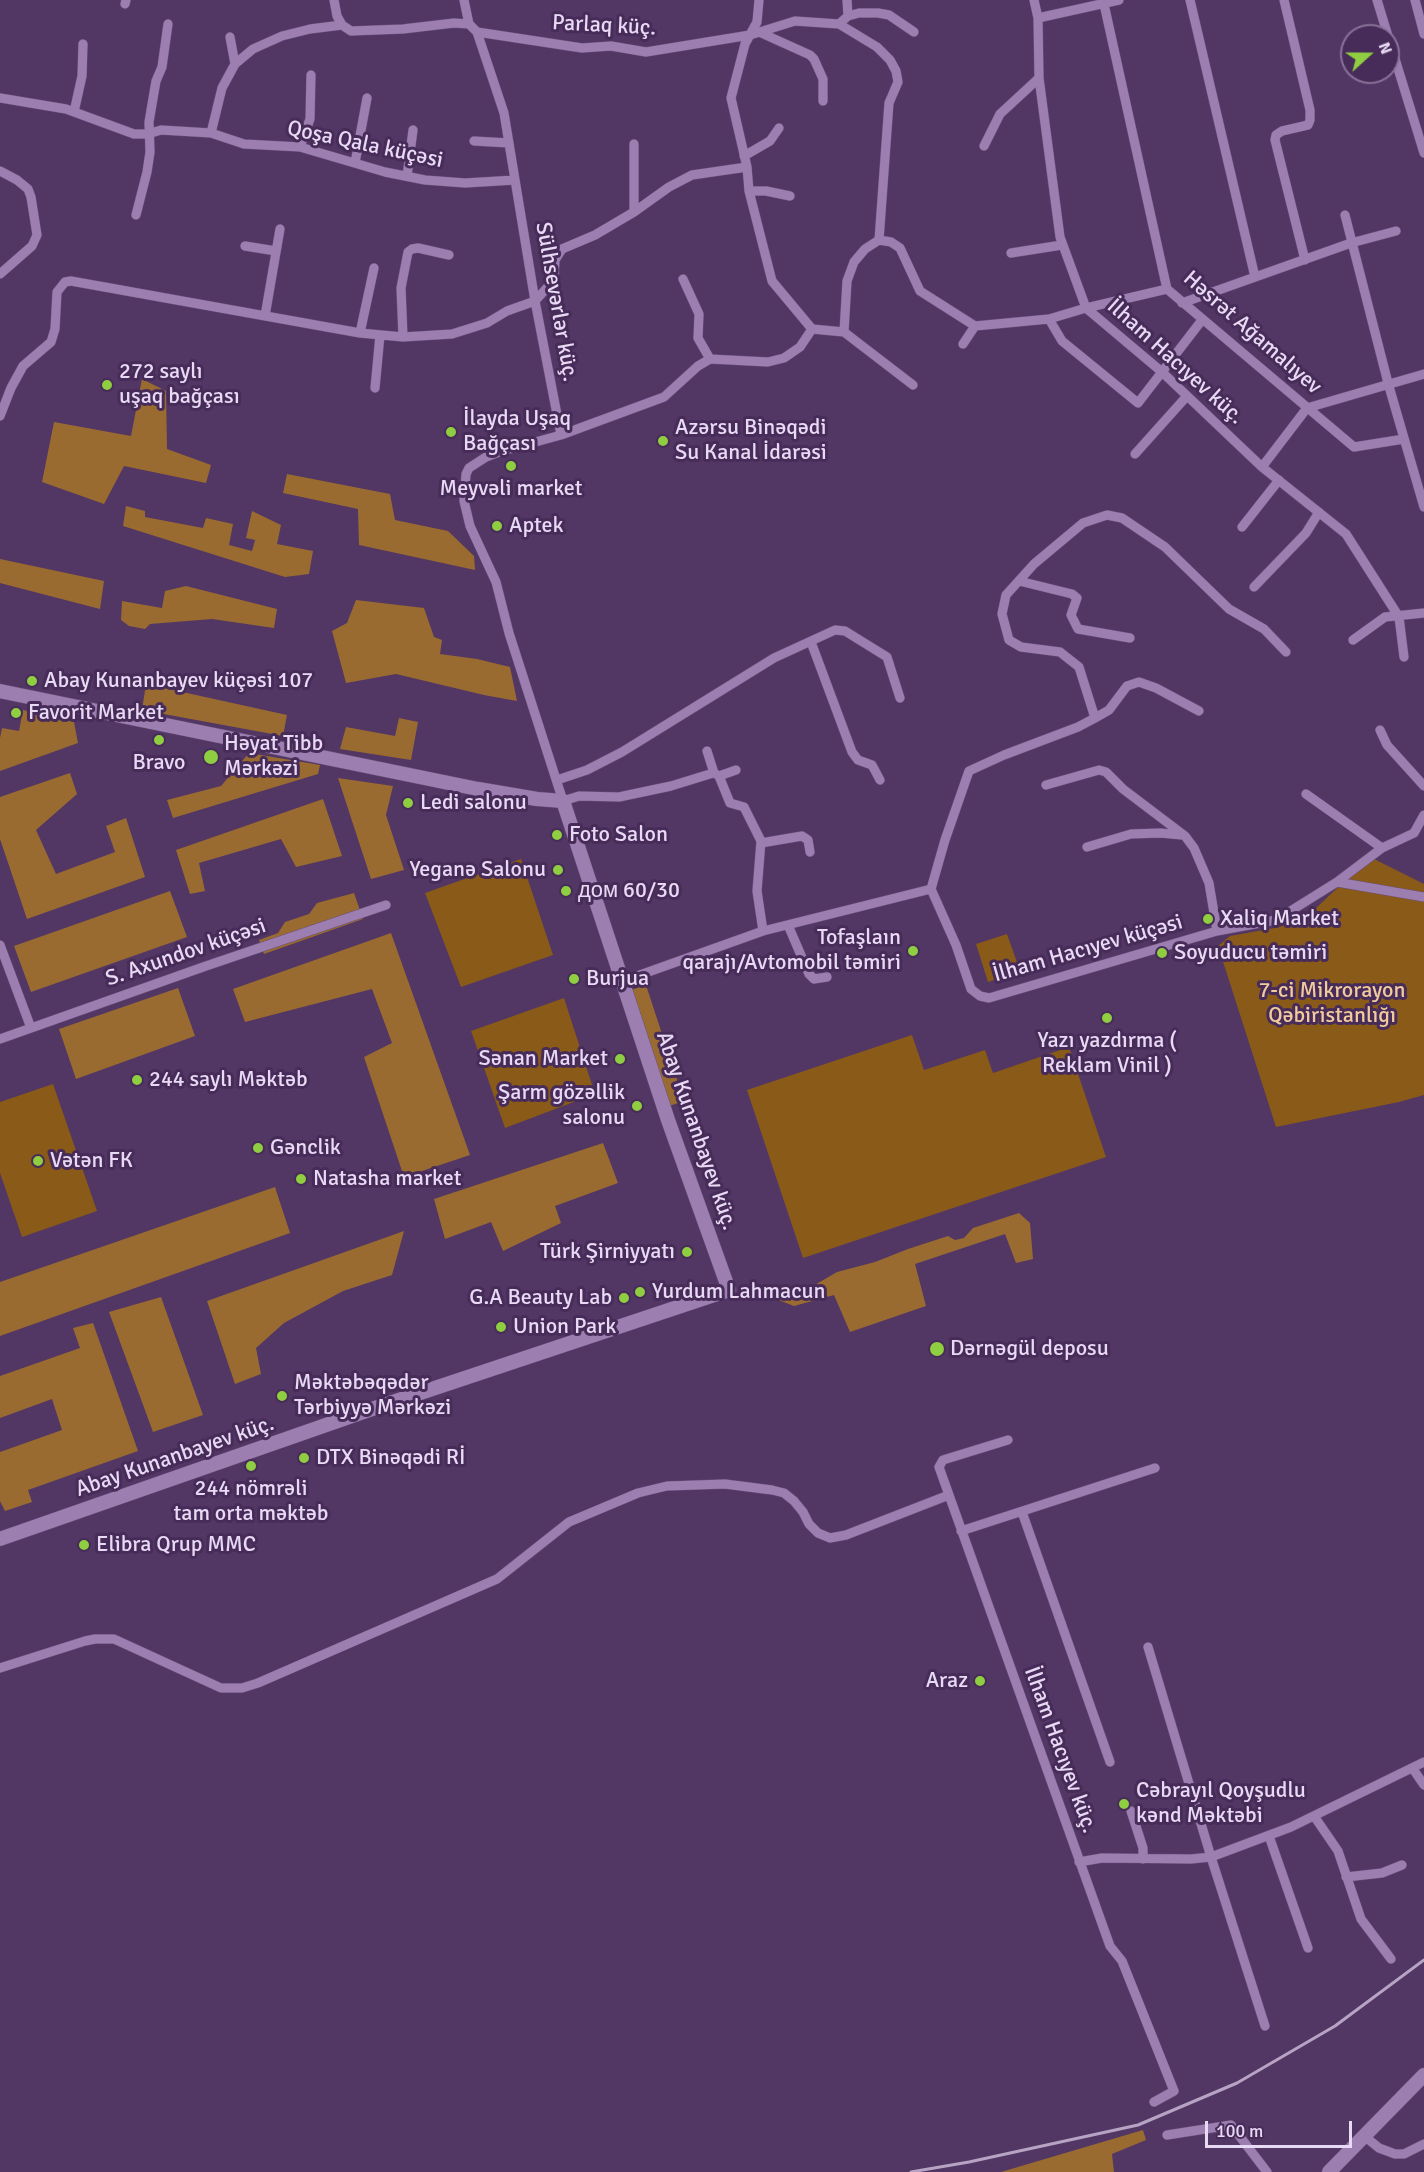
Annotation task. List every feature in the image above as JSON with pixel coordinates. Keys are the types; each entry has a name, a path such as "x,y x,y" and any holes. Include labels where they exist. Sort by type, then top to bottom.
{"street":[{"path":"334,0 337,16 342,25 357,32 454,23 469,24 464,0"},
{"path":"759,0 755,34 745,44 730,98 747,167 749,192 772,281 812,329 844,332 913,385"},
{"path":"847,0 848,16"},
{"name":"İlham Hacıyev küç.","path":"1034,0 1038,18 1039,78 1062,245 1086,308 1162,372 1262,467 1346,534 1399,616 1404,657"},
{"path":"1038,18 1083,4 1104,4 1119,0"},
{"path":"1190,0 1255,278"},
{"path":"1284,0 1310,110 1310,120 1308,125 1282,131 1276,135 1275,140 1305,260"},
{"path":"1377,0 1384,24"},
{"path":"1415,0 1424,34"},
{"name":"Həsrət Ağamalıyev","path":"1104,4 1167,289 1354,447 1404,440"},
{"path":"839,24 848,16 858,13 889,15 914,32"},
{"name":"Parlaq küç.","path":"477,32 582,48 611,46 646,52 755,34 795,21 839,24 877,47 890,60 896,71 898,82 889,103 879,240"},
{"path":"136,215 150,152 148,134 168,24"},
{"name":"Sülhsevərlər küç.","path":"469,24 477,32 504,113 535,301 561,435"},
{"path":"211,133 222,88 235,64 253,49 282,36 310,29 342,25"},
{"path":"755,34 810,55 823,80 823,101"},
{"path":"230,37 235,64"},
{"path":"74,112 82,76 83,44"},
{"path":"300,147 310,119 311,75"},
{"path":"1400,75 1424,153"},
{"path":"984,146 1000,114 1039,78"},
{"name":"Qoşa Qala küçəsi","path":"0,98 66,109 134,134 148,134 161,130 211,133 244,144 300,147 407,176 465,183 515,180"},
{"path":"355,163 367,98"},
{"path":"744,156 770,141 779,128"},
{"path":"407,176 413,130"},
{"path":"474,141 509,143"},
{"path":"634,144 632,201 634,212"},
{"path":"0,416 23,366 51,342 55,329 57,292 65,282 71,281 360,333 403,337 452,334 487,323 507,311 535,301 554,280 555,260 562,249 595,235 634,212 669,187 692,175 747,167"},
{"path":"0,171 28,189 32,197 37,235 32,246 0,274"},
{"path":"749,192 766,191 790,196"},
{"path":"1345,215 1388,383 1424,507"},
{"path":"265,316 280,229"},
{"path":"1182,303 1352,243 1396,231"},
{"path":"844,332 847,281 854,262 865,249 879,240 891,242 900,248 920,291 975,327 1048,319 1167,289"},
{"path":"1011,253 1062,245"},
{"path":"244,246 276,251"},
{"path":"403,337 401,288 408,252 418,248 449,255"},
{"path":"360,333 374,268"},
{"path":"683,279 700,319 697,330 698,338 710,359"},
{"path":"1048,319 1062,341 1138,403 1202,320"},
{"path":"963,344 975,327"},
{"path":"563,801 508,633 496,582 470,526 464,501 466,474 475,463 499,452 561,435 664,397 698,366 710,359 768,362 784,358 800,347 812,329"},
{"path":"375,388 380,335"},
{"path":"1262,467 1307,408 1424,374"},
{"path":"1135,454 1187,396"},
{"path":"1242,527 1279,480"},
{"path":"1254,587 1306,533 1319,512"},
{"path":"1095,718 1079,667 1060,652 1021,646 1009,640 1002,614 1006,595 1034,564 1083,523 1107,514 1122,518 1165,547 1229,609 1264,629 1286,652"},
{"path":"1019,581 1072,594 1077,598 1071,615 1078,629 1130,638"},
{"path":"1353,640 1385,617 1424,613"},
{"path":"557,780 587,770 622,752 774,658 836,630 845,631 887,657 900,698"},
{"path":"811,642 852,752 858,760 872,765 880,780"},
{"path":"623,981 763,931 931,890 945,840 969,771 1095,718 1109,710 1127,686 1139,682 1156,688 1199,711"},
{"path":"0,691 478,789 544,800 563,801 579,796 619,797 736,770"},
{"path":"1380,730 1387,745 1424,786"},
{"path":"707,751 730,803 744,807 760,843 757,891 763,931"},
{"name":"İlham Hacıyev küçəsi","path":"1046,785 1099,770 1106,772 1123,789 1185,836 1194,848 1209,883 1217,931"},
{"path":"1306,794 1382,848"},
{"name":"Abay Kunanbayev küç.","path":"0,1539 369,1410 729,1290 668,1120 563,801"},
{"name":"İlham Hacıyev küçəsi","path":"931,890 956,945 971,989 980,996 989,998 1217,931 1276,920 1337,882 1382,848 1414,833 1424,815"},
{"path":"1087,847 1131,834 1160,833 1185,836"},
{"path":"760,843 802,836 808,840 810,852"},
{"path":"1337,882 1424,897"},
{"name":"S. Axundov küçəsi","path":"0,1039 386,905"},
{"path":"788,925 810,974 814,979 827,977"},
{"path":"0,945 31,1028"},
{"name":"İlham Hacıyev küç.","path":"1008,1440 943,1460 939,1467 1110,1946 1122,1961 1173,2091 1154,2102"},
{"path":"961,1531 1155,1468"},
{"path":"0,1668 85,1641 114,1639 221,1688 242,1688 497,1579 568,1522 638,1493 667,1486 725,1484 772,1490 784,1493 794,1501 809,1524 818,1533 830,1538 846,1535 949,1495"},
{"path":"1022,1512 1110,1762"},
{"path":"1148,1647 1265,2026"},
{"path":"1079,1862 1102,1858 1191,1859 1211,1857 1269,1836 1314,1816 1424,1762"},
{"path":"1413,1769 1424,1785"},
{"path":"1131,1811 1143,1848 1143,1859"},
{"path":"1314,1816 1327,1837 1334,1843 1361,1918 1391,1959"},
{"path":"1269,1836 1308,1948"},
{"path":"1346,1877 1382,1873 1402,1865"},
{"path":"1329,2172 1424,2075"},
{"path":"1167,2135 1231,2125 1267,2172"},
{"path":"1363,2135 1379,2148 1395,2154 1404,2154 1424,2144"}],"green space":[{"name":"7-ci Mikrorayon Qəbiristanlığı","path":"1370,857 1424,884 1424,1095 1276,1127 1218,946 1230,936 1280,927 1315,909"},
{"path":"521,859 553,955 461,987 425,893"},
{"path":"1007,934 1020,971 988,982 976,944"},
{"path":"564,998 595,1094 505,1128 471,1031"},
{"path":"912,1035 924,1070 985,1050 993,1073 1069,1047 1106,1157 803,1258 747,1090"},
{"path":"53,1084 97,1211 22,1237 0,1173 0,1102"}],"shaded area":[{"path":"142,379 166,391 167,449 211,465 206,483 124,466 104,504 42,482 54,422 131,436"},
{"path":"287,474 390,494 395,520 448,531 474,556 475,570 359,545 358,509 283,493"},
{"path":"126,506 145,511 145,517 203,528 206,518 233,524 229,545 252,551 255,540 246,538 252,511 281,525 277,544 313,551 309,574 285,577 123,526"},
{"path":"0,559 104,581 100,609 0,583"},
{"path":"186,586 277,609 274,628 212,619 150,624 145,629 129,626 121,620 122,601 162,608 165,591"},
{"path":"356,600 424,608 434,637 442,640 440,654 477,659 510,667 517,701 396,674 346,683 332,631 347,623"},
{"path":"146,684 287,715 283,736 142,710"},
{"path":"23,710 74,722 78,743 0,771 2,728 19,731"},
{"path":"399,718 418,722 411,760 340,749 346,727 395,736"},
{"path":"249,753 320,765 318,774 173,818 167,800 221,786"},
{"path":"70,773 77,794 36,830 56,874 115,852 106,826 126,818 145,877 27,919 0,839 0,797"},
{"path":"338,778 393,786 386,815 404,870 371,879"},
{"path":"323,799 342,856 296,867 281,839 199,863 205,891 190,894 176,850"},
{"path":"170,891 187,937 31,992 14,946"},
{"path":"354,893 363,919 264,954 259,940 278,933 285,922 309,914 317,903"},
{"path":"391,933 470,1155 404,1177 364,1057 392,1043 372,989 245,1022 233,989"},
{"path":"646,985 684,1101 666,1107 628,991"},
{"path":"178,988 195,1036 76,1079 59,1029"},
{"path":"603,1143 618,1183 555,1206 561,1223 503,1251 491,1222 445,1239 434,1199"},
{"path":"275,1187 290,1233 0,1336 0,1282"},
{"path":"1019,1213 1030,1223 1033,1259 1016,1263 1005,1234 915,1264 926,1306 850,1332 834,1295 794,1306 773,1298 780,1290 813,1286 837,1272 875,1262 948,1236 955,1240 964,1238 973,1228"},
{"path":"404,1231 392,1275 343,1291 284,1323 256,1348 261,1374 235,1384 207,1301"},
{"path":"161,1297 203,1415 153,1432 109,1312"},
{"path":"93,1323 138,1451 28,1490 32,1502 5,1511 0,1501 0,1452 62,1430 52,1399 0,1418 0,1376 80,1348 73,1328"},
{"path":"1143,2130 1146,2140 1112,2154 1114,2172 1001,2172"}],"railway":[{"path":"911,2172 969,2162 1138,2125 1237,2083 1335,2026 1424,1960"}],"place":[{"name":"272 saylı uşaq bağçası","path":"107,385"},
{"name":"İlayda Uşaq Bağçası","path":"451,432"},
{"name":"Azərsu Binəqədi Su Kanal İdarəsi","path":"663,441"},
{"name":"Meyvəli market","path":"511,466"},
{"name":"Aptek","path":"497,526"},
{"name":"Abay Kunanbayev küçəsi 107","path":"32,681"},
{"name":"Favorit Market","path":"16,713"},
{"name":"Bravo","path":"159,740"},
{"name":"Həyat Tibb Mərkəzi","path":"211,757"},
{"name":"Ledi salonu","path":"408,803"},
{"name":"Foto Salon","path":"557,835"},
{"name":"Yeganə Salonu","path":"558,870"},
{"name":"дом 60/30","path":"566,891"},
{"name":"Xaliq Market","path":"1208,919"},
{"name":"Tofaşlaın qarajı/Avtomobil təmiri","path":"913,951"},
{"name":"Soyuducu təmiri","path":"1162,953"},
{"name":"Burjua","path":"574,979"},
{"name":"Yazı yazdırma ( Reklam Vinil )","path":"1107,1018"},
{"name":"Sənan Market","path":"620,1059"},
{"name":"244 saylı Məktəb","path":"137,1080"},
{"name":"Şarm gözəllik salonu","path":"637,1106"},
{"name":"Gənclik","path":"258,1148"},
{"name":"Vətən FK","path":"38,1161"},
{"name":"Natasha market","path":"301,1179"},
{"name":"Türk Şirniyyatı","path":"687,1252"},
{"name":"Yurdum Lahmacun","path":"640,1292"},
{"name":"G.A Beauty Lab","path":"624,1298"},
{"name":"Union Park","path":"501,1327"},
{"name":"Dərnəgül deposu","path":"937,1349"},
{"name":"Məktəbəqədər Tərbiyyə Mərkəzi","path":"282,1396"},
{"name":"DTX Binəqədi Rİ","path":"304,1458"},
{"name":"244 nömrəli tam orta məktəb","path":"251,1466"},
{"name":"Elibra Qrup MMC","path":"84,1545"},
{"name":"Araz","path":"980,1681"},
{"name":"Cəbrayıl Qoyşudlu kənd Məktəbi","path":"1124,1804"}]}
